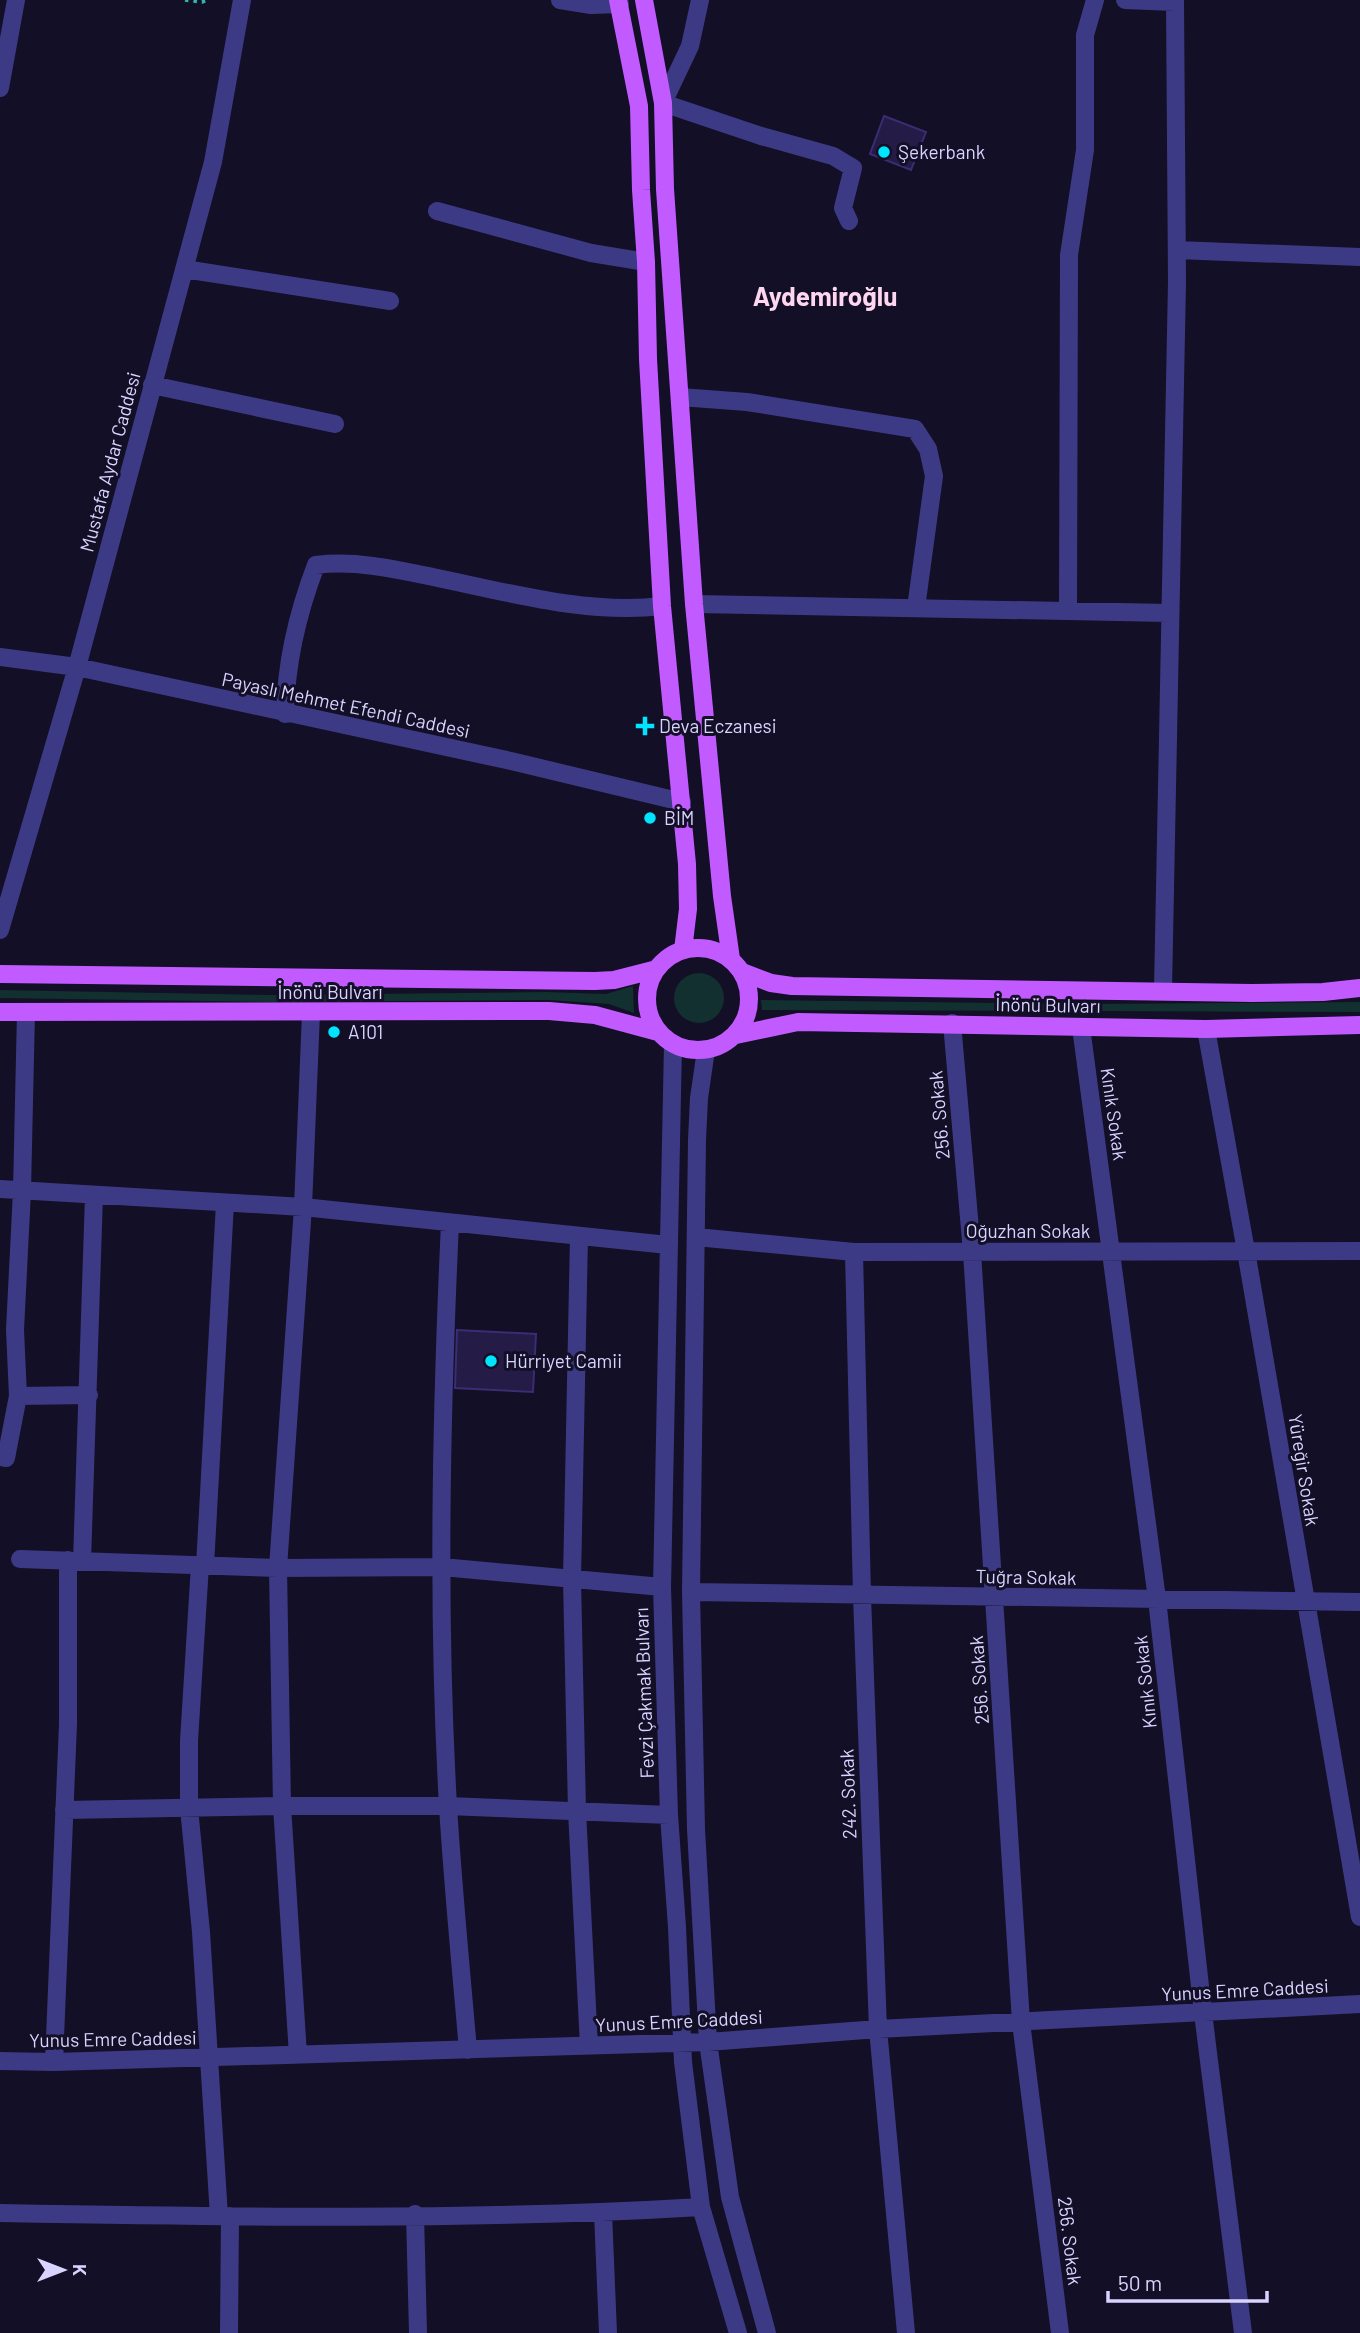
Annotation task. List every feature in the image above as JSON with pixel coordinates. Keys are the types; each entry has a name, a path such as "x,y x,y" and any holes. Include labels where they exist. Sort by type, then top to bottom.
{"main road":[{"path":"643,0 663,103 665,189 694,604 725,920 736,965 748,987 750,1004 745,1021 736,1035 722,1045 706,1050 689,1050 673,1044 658,1032 650,1020 647,1002 649,985 668,958 683,950 700,948 716,951 736,965"},
{"path":"619,2 639,106 648,359 662,606 688,887 683,950"},
{"name":"İnönü Bulvarı","path":"736,965 771,982 792,986 1299,992 1360,988"},
{"path":"0,974 595,981 614,980 657,970"},
{"name":"İnönü Bulvarı","path":"0,1012 569,1013 613,1018 658,1032"},
{"name":"İnönü Bulvarı","path":"736,1035 798,1022 1206,1029 1360,1025"}],"street":[{"path":"0,88 16,0"},
{"name":"Mustafa Aydar Caddesi","path":"0,930 76,667 213,162 242,0"},
{"path":"560,0 591,5 619,2"},
{"path":"700,0 690,46 663,103 761,136 833,156 853,168 843,208 849,221"},
{"path":"1068,611 1069,255 1085,150 1085,35 1095,0"},
{"path":"1125,0 1175,1 1177,250 1163,990"},
{"path":"438,211 591,253 646,262"},
{"path":"1177,250 1360,257"},
{"path":"184,269 390,301"},
{"path":"152,385 335,424"},
{"path":"680,397 747,401 915,429 928,449 934,476 916,608"},
{"path":"285,714 286,677 305,593 316,565 336,562 391,568 552,601 638,609 662,606"},
{"path":"694,604 1169,613"},
{"name":"Payaslı Mehmet Efendi Caddesi","path":"0,657 76,667 511,761 682,802"},
{"path":"0,1457 6,1458 18,1396 8,1376 15,1330 22,1191 26,1012"},
{"path":"298,2055 282,1806 278,1567 303,1207 311,1013"},
{"name":"256. Sokak","path":"952,1023 972,1252 1021,2022 1060,2333"},
{"name":"Kınık Sokak","path":"1081,1027 1157,1599 1203,2013 1243,2333"},
{"name":"Yüreğir Sokak","path":"1206,1029 1247,1251 1360,1917"},
{"name":"Fevzi Çakmak Bulvarı","path":"673,1044 662,1587 681,2043 701,2207 738,2333"},
{"path":"706,1050 698,1112 691,1592 696,1829 708,2042 730,2197 767,2333"},
{"path":"0,1189 303,1207 668,1245"},
{"path":"54,2063 75,1560 89,1395 94,1195"},
{"path":"225,1203 189,1741 189,1808 224,2216 229,2333"},
{"path":"450,1223 442,1395 442,1567 448,1806 468,2050"},
{"path":"579,1236 572,1579 577,1811 589,2046"},
{"name":"Oğuzhan Sokak","path":"696,1237 854,1252 1360,1251"},
{"name":"242. Sokak","path":"854,1252 862,1597 878,2029 906,2333"},
{"path":"18,1396 89,1395"},
{"path":"20,1559 278,1567 442,1567 662,1587"},
{"name":"Tuğra Sokak","path":"691,1592 862,1597 1360,1602"},
{"path":"64,1810 448,1806 670,1815"},
{"name":"Yunus Emre Caddesi","path":"0,2061 54,2063 708,2042 878,2029 1360,2004"},
{"path":"0,2213 224,2216 603,2213 701,2207"},
{"path":"603,2213 608,2333"},
{"path":"415,2214 418,2333"}],"path":[{"path":"185,0 208,0"}],"green space":[{"path":"699,973 717,980 724,998 717,1016 699,1023 681,1016 674,998 681,980"},
{"path":"633,986 634,1013 609,1004 549,1000 269,1002 0,998 0,990 267,995 546,992 606,994"},
{"path":"761,1000 1082,1004 1360,1002 1360,1012 762,1010"}],"building":[{"path":"884,116 926,132 911,170 870,154"},
{"name":"Hürriyet Camii","path":"457,1330 536,1334 533,1392 455,1388"}],"place":[{"name":"Şekerbank","path":"884,152"},
{"name":"Deva Eczanesi","path":"645,726"},
{"name":"BİM","path":"650,818"},
{"name":"A101","path":"334,1032"},
{"name":"Hürriyet Camii","path":"491,1361"}],"district":[{"name":"Aydemiroğlu","path":"825,297"}]}
